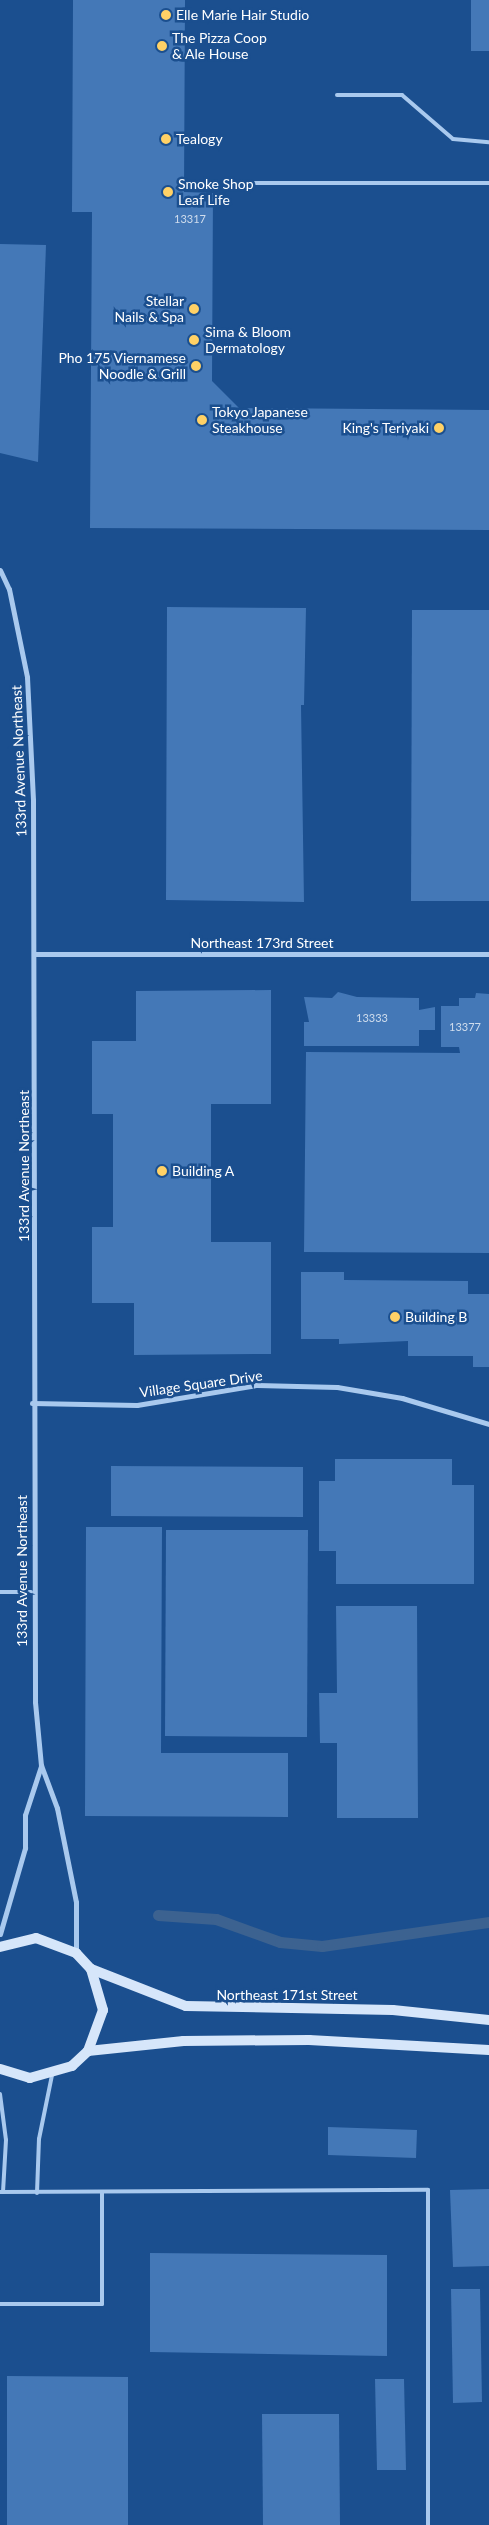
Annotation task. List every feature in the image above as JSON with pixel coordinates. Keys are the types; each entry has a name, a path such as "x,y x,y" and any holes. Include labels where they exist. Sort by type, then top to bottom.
{"main road":[{"path":"0,1947 36,1938 76,1953 91,1969 103,2010 88,2051 72,2066 52,2075 30,2078 0,2069"},
{"name":"Northeast 171st Street","path":"91,1969 186,2006 393,2010 489,2020"},
{"path":"88,2051 182,2041 309,2040 489,2050"}],"street":[{"name":"133rd Avenue Northeast","path":"0,570 9,589 27,677 35,954 31,1592 41,1765 57,1808 76,1902 76,1953"},
{"name":"Northeast 173rd Street","path":"35,954 489,954"},
{"name":"Village Square Drive","path":"32,1403 137,1405 256,1385 337,1387 402,1398 489,1424"},
{"name":"133rd Avenue Northeast","path":"0,1934 25,1848 25,1815 41,1765"}],"lane":[{"path":"337,95 402,95 453,139 489,142"},
{"path":"236,183 489,183"},
{"path":"0,1592 31,1592"},
{"path":"38,2193 39,2139 52,2075"},
{"path":"0,2094 6,2140 1,2192 428,2190 428,2525"},
{"path":"0,2304 102,2304 102,2192"}],"building":[{"path":"73,0 185,0 184,192 213,193 212,381 239,408 489,410 489,530 90,528 92,212 72,212"},
{"path":"471,0 489,0 489,51 471,51"},
{"path":"0,244 46,245 38,462 0,453"},
{"path":"167,607 306,608 304,705 301,705 304,902 166,900"},
{"path":"412,610 489,610 489,901 411,901"},
{"name":"Building A","path":"271,990 271,1104 211,1104 211,1242 271,1242 271,1354 134,1355 134,1303 92,1303 92,1227 113,1227 113,1114 92,1114 92,1041 136,1041 136,991"},
{"path":"338,992 357,997 419,998 419,1010 435,1007 435,1030 419,1030 419,1046 304,1046 304,1022 309,1022 304,997 332,998"},
{"path":"476,993 489,994 489,1253 304,1252 306,1052 460,1053 459,1047 441,1047 441,1006 459,1006 459,998 475,998"},
{"name":"Building B","path":"301,1272 344,1272 344,1280 468,1281 468,1294 489,1294 489,1367 473,1367 473,1356 408,1356 408,1341 339,1344 339,1339 301,1339"},
{"path":"335,1459 452,1459 452,1485 474,1485 474,1584 336,1584 336,1551 319,1551 319,1481 335,1481"},
{"path":"111,1466 303,1467 303,1517 111,1516"},
{"path":"86,1527 162,1527 161,1753 288,1753 288,1817 85,1816"},
{"path":"166,1530 308,1530 307,1737 165,1736"},
{"path":"336,1606 417,1606 418,1818 337,1818 337,1743 320,1743 319,1693 337,1693"},
{"path":"328,2127 417,2130 416,2158 328,2155"},
{"path":"489,2189 489,2266 453,2267 450,2190"},
{"path":"150,2253 387,2255 387,2356 150,2352"},
{"path":"451,2289 480,2289 482,2402 453,2403"},
{"path":"7,2376 128,2377 128,2525 7,2525"},
{"path":"375,2379 404,2379 406,2470 377,2470"},
{"path":"262,2414 339,2414 340,2525 263,2525"}],"waterway":[{"path":"158,1915 216,1919 280,1942 322,1946 489,1922"}],"place":[{"name":"Elle Marie Hair Studio","path":"166,15"},
{"name":"The Pizza Coop & Ale House","path":"162,46"},
{"name":"Tealogy","path":"166,139"},
{"name":"Smoke Shop Leaf Life","path":"168,192"},
{"name":"Stellar Nails & Spa","path":"194,309"},
{"name":"Sima & Bloom Dermatology","path":"194,340"},
{"name":"Pho 175 Viernamese Noodle & Grill","path":"196,366"},
{"name":"Tokyo Japanese Steakhouse","path":"202,420"},
{"name":"King's Teriyaki","path":"439,428"},
{"name":"Building A","path":"162,1171"},
{"name":"Building B","path":"395,1317"}]}
